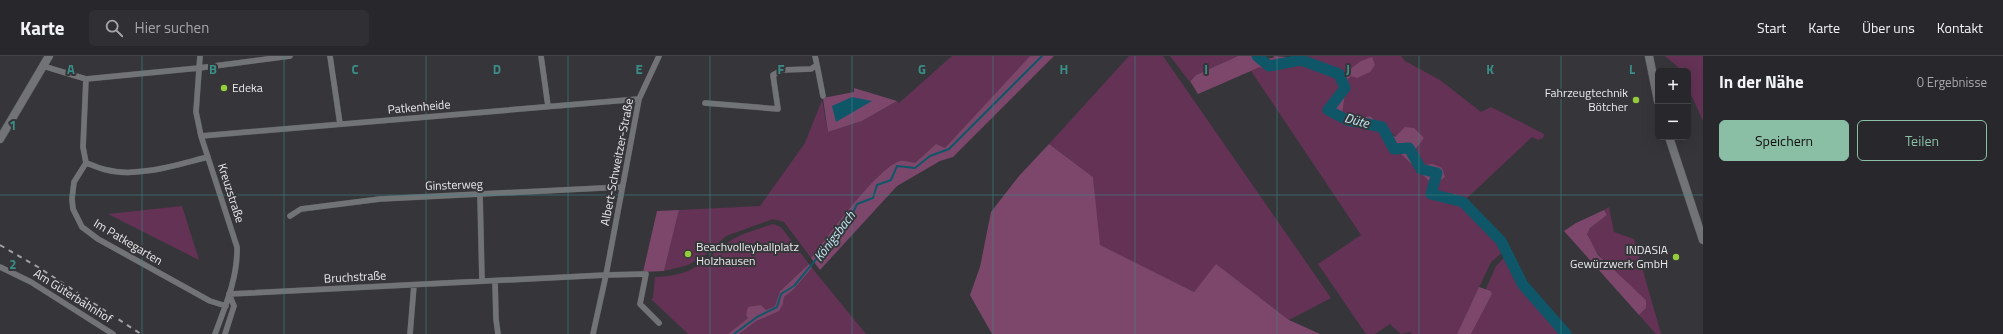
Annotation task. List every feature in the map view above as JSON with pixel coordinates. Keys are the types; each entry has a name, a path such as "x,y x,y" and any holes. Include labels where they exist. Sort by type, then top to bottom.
{"street":[{"path":"0,139 49,56"},
{"name":"Kreuzstraße","path":"200,56 196,112 201,136 237,247 237,257 226,306 215,334"},
{"path":"43,66 86,79 199,68 290,56"},
{"path":"330,56 340,124"},
{"path":"541,56 548,106"},
{"name":"Albert-Schweitzer-Straße","path":"593,334 606,275 639,99 658,56"},
{"path":"815,56 823,96"},
{"path":"1649,56 1655,86"},
{"path":"705,103 778,109 774,75 782,70 811,69 817,65"},
{"path":"86,79 83,147 86,163 107,170 132,171 156,169 208,157"},
{"name":"Patkenheide","path":"201,136 639,99"},
{"path":"1670,140 1703,240"},
{"name":"Im Patkegarten","path":"86,163 74,182 72,199 73,209 82,227 98,239 210,301 226,306"},
{"name":"Ginsterweg","path":"290,216 301,209 334,203 380,199 622,187"},
{"path":"480,195 482,281"},
{"name":"Am Güterbahnhof","path":"0,267 31,282 113,334"},
{"path":"606,275 646,274 640,304 659,323"},
{"name":"Bruchstraße","path":"229,294 606,275"},
{"path":"495,281 498,334"},
{"path":"410,334 414,285"},
{"path":"225,334 234,306 229,294"}],"shaded area":[{"path":"952,56 1030,56 945,149 936,144 915,163 900,161 879,176 840,220 811,258 784,222 773,219 726,236 704,256 688,265 664,271 679,210 760,206 805,143 822,100 828,132 862,121 897,101 899,103"},
{"path":"1030,56 1054,56 953,157 940,161 897,186 820,270 811,258 866,189 891,166 900,161 915,163 936,144 945,148"},
{"path":"1129,56 1163,56 1331,298 1289,320 1216,265 1194,292 1099,245 1093,177 1049,144"},
{"path":"1170,56 1238,56 1196,75 1189,81"},
{"path":"1238,56 1261,56 1264,59 1273,58 1274,56 1300,58 1345,73 1361,61 1372,57 1375,65 1370,72 1357,78 1351,76 1347,80 1342,114 1360,118 1370,116 1395,137 1405,127 1414,128 1424,138 1414,151 1421,168 1424,165 1433,164 1442,168 1445,177 1437,183 1434,191 1438,194 1456,194 1459,197 1466,199 1505,242 1499,244 1458,202 1435,200 1429,193 1432,184 1399,152 1393,150 1380,128 1330,117 1325,110 1343,87 1336,76 1300,62 1272,71 1260,67 1198,94 1190,81 1196,75"},
{"path":"1293,56 1401,56 1405,61 1440,80 1481,112 1491,107 1544,134 1543,138 1538,140 1532,137 1466,199 1458,197 1456,194 1438,194 1434,191 1437,183 1445,177 1421,169 1414,151 1370,116 1360,118 1341,115 1347,80 1351,75 1350,71 1345,73"},
{"path":"1665,56 1703,56 1703,121 1691,95 1691,68 1678,67"},
{"path":"1300,62 1336,76 1343,87 1326,110 1330,116 1380,128 1393,150 1399,152 1432,184 1435,200 1458,202 1499,244 1503,252 1491,262 1457,334 1412,334 1410,332 1401,334 1390,324 1375,334 1366,334 1318,264 1361,235 1251,71 1260,67 1272,71"},
{"path":"854,88 897,101 862,121 828,132 823,98 854,92"},
{"path":"1049,144 1093,177 1100,245 1194,292 1216,264 1289,320 1320,334 992,334 970,295 980,267 991,212 1019,176"},
{"path":"182,206 199,260 108,214"},
{"path":"1609,207 1614,232 1634,239 1661,334 1656,334 1639,315 1646,308 1646,300 1612,270 1597,253 1587,233 1590,228 1607,215 1604,210"},
{"path":"679,210 664,271 643,272 657,211"},
{"path":"1604,210 1607,215 1590,228 1587,234 1598,255 1646,300 1646,308 1639,315 1564,231 1576,223"},
{"path":"773,224 781,227 809,264 780,291 775,306 748,318 728,334 688,334 651,299 653,298 655,277 679,274 688,271 735,238 745,233"},
{"path":"1506,256 1522,287 1562,334 1471,334 1492,294 1491,291 1486,289 1496,266"},
{"path":"809,264 812,268 794,289 784,297 783,304 779,311 756,321 739,334 728,334 748,318 746,315 748,307 761,305 766,310 775,306 780,291"},
{"path":"812,268 866,334 739,334 750,324 775,312 781,306 784,297 794,289"},
{"path":"1479,287 1491,291 1492,294 1471,334 1457,334"}],"water":[{"path":"852,97 872,101 836,122 832,106"}],"waterway":[{"name":"Königsbach","path":"734,334 757,317 777,307 781,294 794,286 851,217 857,204 873,198 877,185 891,180 897,166 915,168 930,156 949,149 1042,56"},
{"name":"Düte","path":"1257,56 1269,66 1301,60 1339,74 1345,88 1328,110 1347,120 1382,127 1394,149 1409,148 1421,169 1437,173 1431,194 1463,202 1501,241 1523,285 1566,334"}],"railway":[{"path":"0,245 38,267 141,334"}],"place":[{"name":"Edeka","path":"224,88"},
{"name":"Fahrzeugtechnik Bötcher","path":"1636,100"},
{"name":"Beachvolleyballplatz Holzhausen","path":"688,254"},
{"name":"INDASIA Gewürzwerk GmbH","path":"1676,257"}]}
